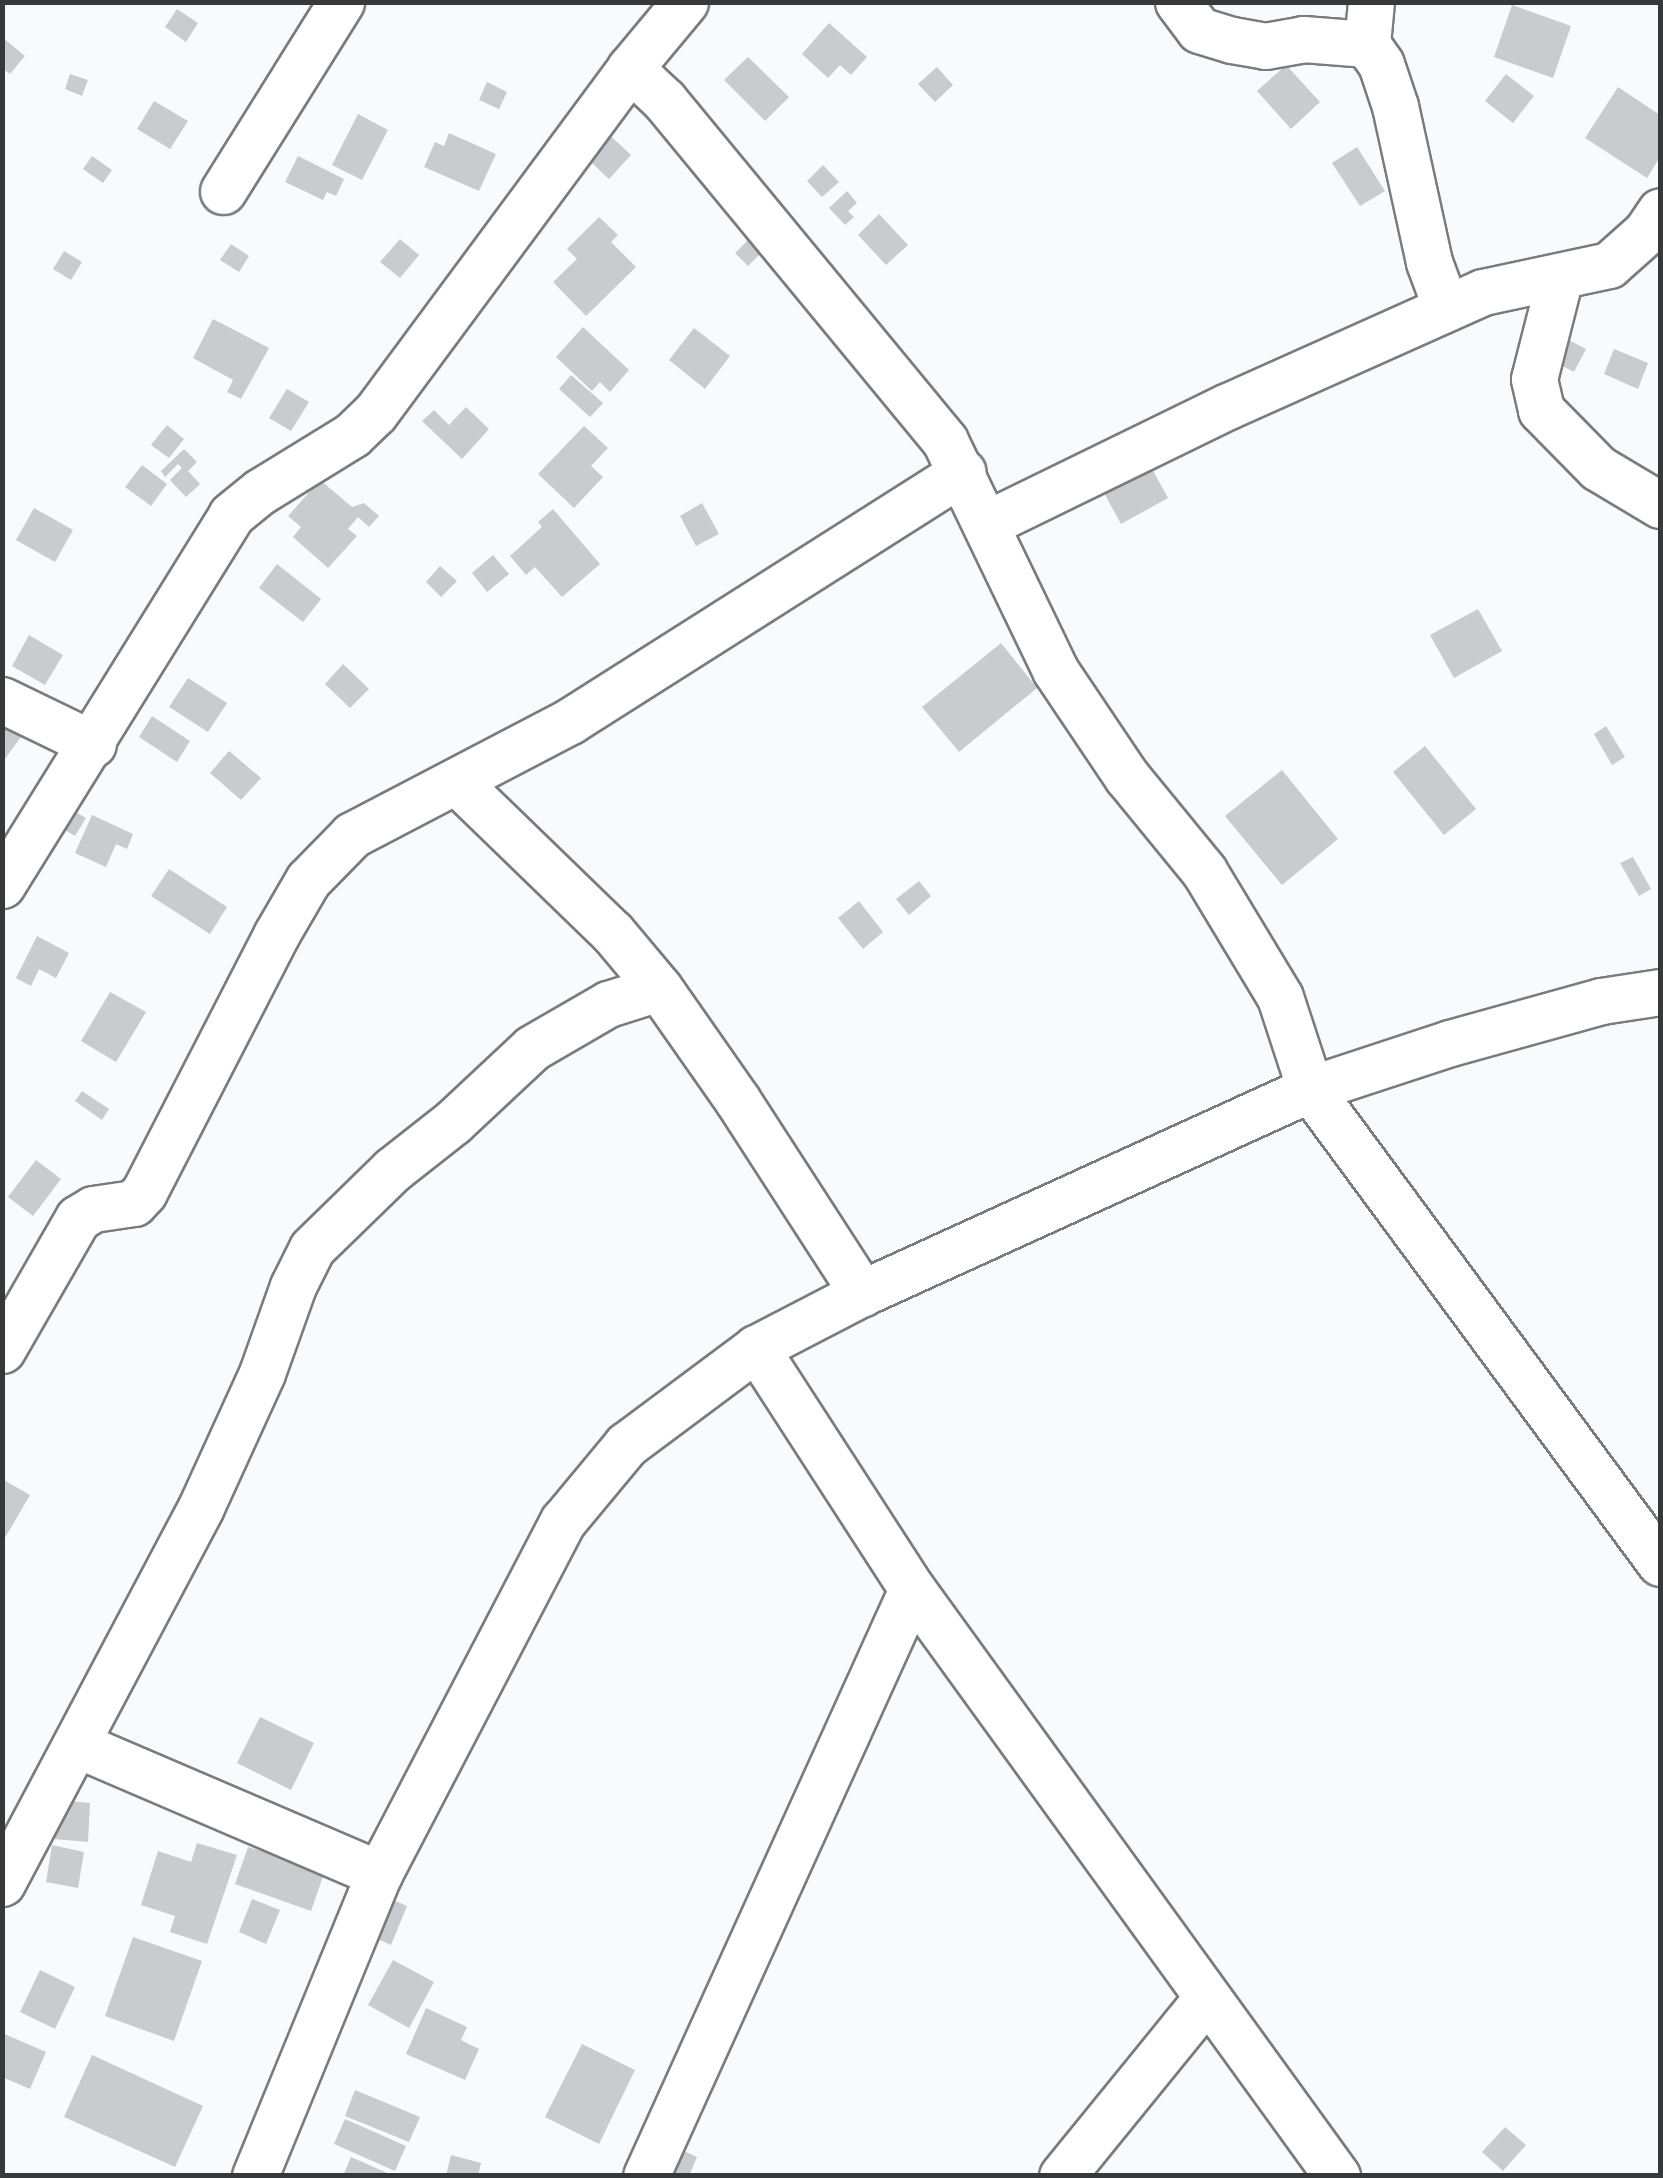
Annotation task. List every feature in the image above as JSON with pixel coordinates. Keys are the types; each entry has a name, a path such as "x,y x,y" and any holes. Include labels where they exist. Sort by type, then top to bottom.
{"street":[{"path":"223,191 341,2"},
{"path":"2,885 93,744 231,515 261,490 352,435 375,413 630,68 686,2"},
{"path":"1178,2 1199,30 1265,46 1369,23 1395,106 1430,262 1446,308"},
{"path":"630,68 664,100 915,404 963,472 1055,670 1127,777 1204,871 1280,997 1310,1089 1660,1564"},
{"path":"986,524 1228,406 1446,308 1515,284 1609,265 1646,232 1660,211"},
{"path":"1560,277 1534,379 1541,410 1598,468 1660,505"},
{"path":"2,1350 78,1218 94,1209 134,1203 144,1192 308,880 352,835 390,812 458,783 570,721 963,472"},
{"path":"2,700 93,744"},
{"path":"458,783 612,932 659,988 738,1100 862,1293"},
{"path":"2,1883 200,1506 262,1372 293,1286 312,1248 379,1182 453,1122 532,1048 608,1004 659,988"},
{"path":"254,2176 379,1874 563,1522 626,1445 756,1348 862,1293 1310,1089 1563,1011 1660,992"},
{"path":"756,1348 912,1589 1336,2176"},
{"path":"646,2176 912,1589"},
{"path":"76,1744 379,1874"},
{"path":"1062,2176 1206,1999"}],"building":[{"path":"1512,5 1571,26 1553,78 1494,57"},
{"path":"177,9 198,23 186,42 165,27"},
{"path":"829,23 867,57 851,75 840,65 828,78 802,54"},
{"path":"2,37 25,56 10,74 2,68"},
{"path":"748,57 789,97 765,121 724,80"},
{"path":"1286,65 1320,102 1291,129 1257,91"},
{"path":"937,67 953,85 935,102 918,84"},
{"path":"70,74 88,80 82,96 65,89"},
{"path":"1506,74 1534,96 1513,123 1485,101"},
{"path":"487,82 507,92 499,109 479,100"},
{"path":"1618,87 1660,115 1660,157 1647,178 1585,138"},
{"path":"154,101 188,121 170,149 137,129"},
{"path":"358,114 388,130 362,180 332,165"},
{"path":"600,126 631,155 609,179 578,150"},
{"path":"449,133 496,154 479,191 424,167 435,142 444,146"},
{"path":"1357,147 1385,191 1360,206 1332,163"},
{"path":"92,156 112,170 103,183 83,169"},
{"path":"298,156 344,179 336,196 327,192 323,200 285,182"},
{"path":"823,165 839,182 822,197 807,181"},
{"path":"847,191 857,203 848,211 854,217 845,225 829,208"},
{"path":"879,214 908,245 886,265 858,235"},
{"path":"599,217 618,235 611,242 636,267 586,316 553,282 577,259 567,249"},
{"path":"751,237 764,250 748,266 735,253"},
{"path":"400,239 419,255 400,278 380,262"},
{"path":"231,244 249,256 239,272 220,260"},
{"path":"64,251 82,262 71,280 53,269"},
{"path":"213,319 269,348 241,399 227,392 233,380 193,358"},
{"path":"583,327 629,370 610,392 600,382 592,391 556,357"},
{"path":"694,328 730,356 705,389 669,360"},
{"path":"1567,339 1586,349 1574,372 1555,362"},
{"path":"1614,349 1648,363 1638,389 1604,374"},
{"path":"571,375 603,403 590,417 559,389"},
{"path":"287,389 309,402 291,431 269,418"},
{"path":"466,407 489,429 462,459 422,421 434,410 449,425"},
{"path":"167,425 184,439 169,458 151,445"},
{"path":"584,426 608,448 591,466 603,477 574,508 538,474"},
{"path":"184,449 197,462 188,471 200,484 186,497 170,480 182,468 178,464 165,477 161,471"},
{"path":"142,465 167,484 151,506 125,487"},
{"path":"1151,467 1168,498 1121,524 1104,493"},
{"path":"320,480 352,507 364,503 379,516 369,527 358,517 348,529 357,536 328,568 293,537 301,527 288,516"},
{"path":"702,503 719,534 696,546 680,516"},
{"path":"34,508 73,530 55,562 16,540"},
{"path":"553,509 600,564 562,597 535,567 526,575 510,556 542,527 538,522"},
{"path":"493,555 509,574 487,592 472,573"},
{"path":"277,564 321,599 303,622 259,588"},
{"path":"440,566 457,581 441,597 426,582"},
{"path":"1478,609 1502,651 1454,678 1430,635"},
{"path":"29,635 63,655 45,685 12,666"},
{"path":"1001,643 1037,688 959,752 922,707"},
{"path":"343,664 369,689 350,708 325,684"},
{"path":"188,678 227,703 208,732 169,707"},
{"path":"152,716 190,741 177,762 139,737"},
{"path":"2,720 23,734 2,763"},
{"path":"1606,726 1625,757 1612,765 1594,734"},
{"path":"1425,746 1476,809 1444,835 1393,772"},
{"path":"229,751 261,778 241,800 210,773"},
{"path":"1282,770 1338,839 1282,885 1225,816"},
{"path":"74,811 86,818 75,836 63,829"},
{"path":"92,815 133,834 127,849 116,844 106,867 75,853"},
{"path":"1633,857 1651,889 1639,896 1620,863"},
{"path":"169,869 227,907 210,934 151,896"},
{"path":"919,881 931,896 909,915 896,899"},
{"path":"859,901 883,932 863,949 838,918"},
{"path":"37,936 69,953 56,978 39,969 31,986 16,978"},
{"path":"110,992 146,1012 116,1062 81,1041"},
{"path":"82,1091 109,1109 102,1120 75,1101"},
{"path":"36,1160 61,1179 33,1216 8,1197"},
{"path":"2,1479 30,1495 2,1543"},
{"path":"260,1717 314,1743 291,1790 237,1763"},
{"path":"46,1799 90,1803 88,1842 43,1838"},
{"path":"267,1834 335,1842 311,1911 235,1884 248,1847 261,1851"},
{"path":"197,1843 237,1855 207,1944 170,1932 175,1916 141,1905 158,1851 191,1862"},
{"path":"52,1845 84,1852 78,1888 46,1882"},
{"path":"368,1889 407,1906 391,1945 351,1927"},
{"path":"252,1899 280,1910 266,1944 239,1932"},
{"path":"133,1937 202,1961 174,2041 105,2016"},
{"path":"393,1960 434,1982 409,2028 368,2005"},
{"path":"40,1970 75,1987 55,2029 20,2012"},
{"path":"426,2008 467,2027 461,2040 479,2049 465,2080 406,2054"},
{"path":"2,2033 46,2052 30,2089 2,2077"},
{"path":"582,2044 635,2070 599,2144 545,2117"},
{"path":"92,2055 203,2106 175,2167 64,2117"},
{"path":"355,2090 420,2117 409,2142 345,2116"},
{"path":"345,2119 406,2146 395,2171 334,2144"},
{"path":"1505,2127 1526,2145 1503,2171 1482,2152"},
{"path":"654,2137 697,2157 689,2176 637,2176"},
{"path":"451,2155 481,2163 478,2176 446,2176"},
{"path":"351,2157 394,2176 343,2176"}]}
